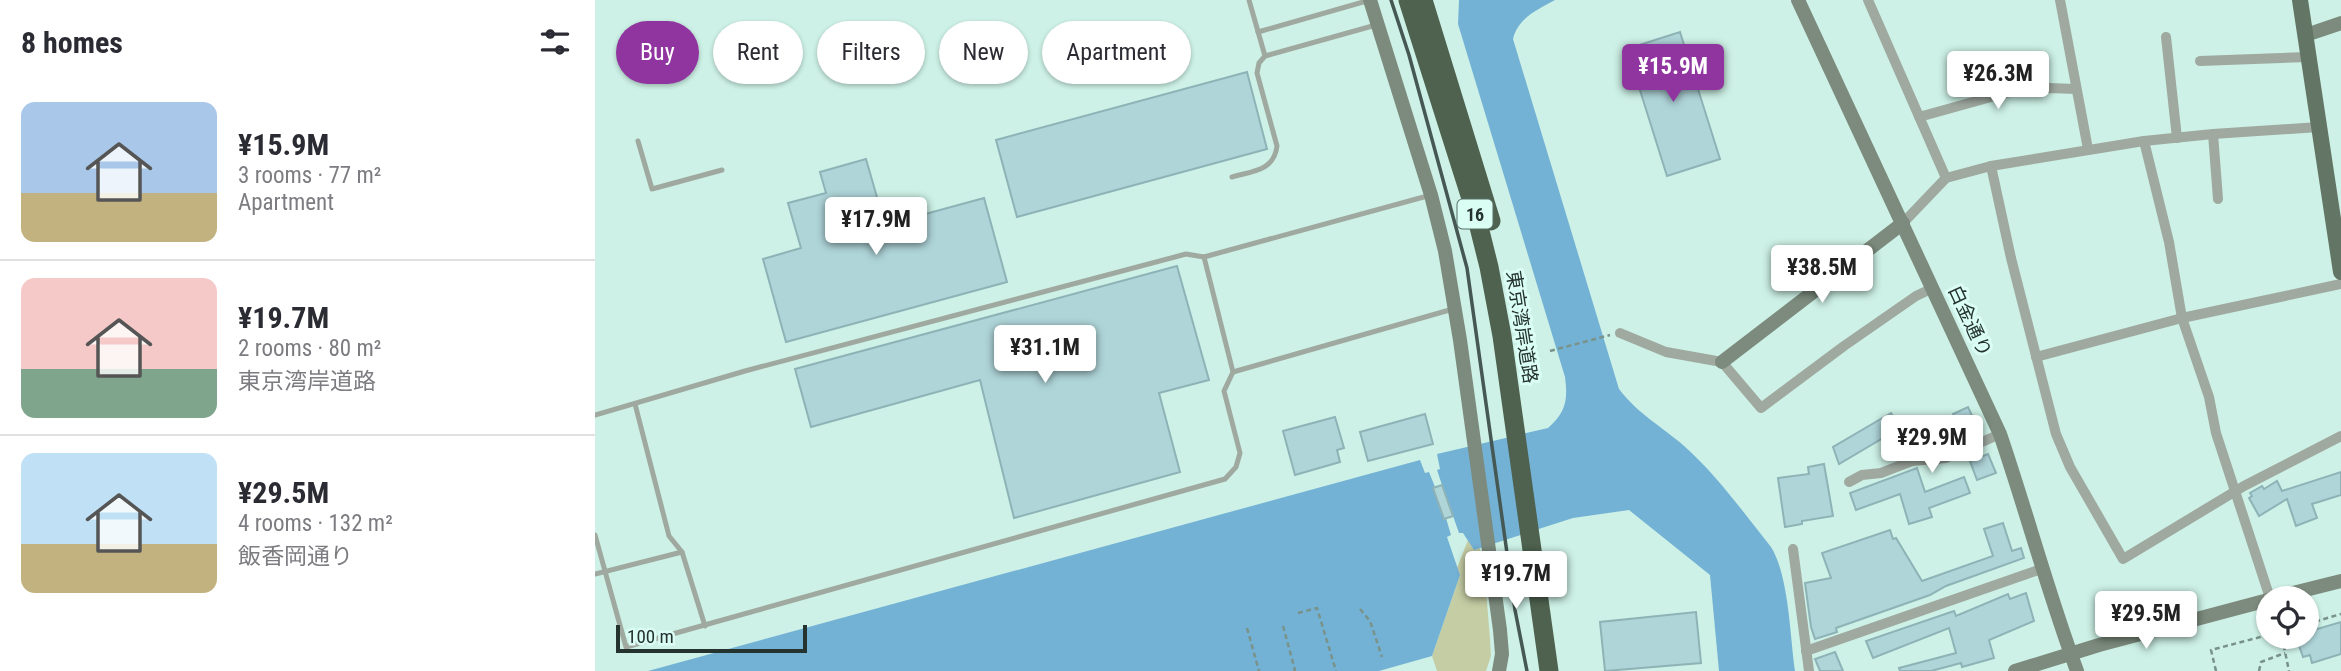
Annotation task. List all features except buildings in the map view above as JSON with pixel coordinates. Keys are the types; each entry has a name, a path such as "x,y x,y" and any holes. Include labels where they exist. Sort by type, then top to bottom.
{"highway":[{"name":"東京湾岸道路","path":"1408,0 1475,211 1522,432"},
{"name":"東京湾岸道路","path":"1423,0 1493,229 1507,293 1522,432 1562,671"},
{"name":"東京湾岸道路","path":"1536,527 1549,671"}],"main road":[{"path":"2300,0 2319,127 2336,209 2341,272"}],"street":[{"path":"1370,0 1431,195 1456,308 1500,630 1502,654 1499,671"},
{"name":"白金通り","path":"1798,0 2000,434 2077,671"},
{"path":"1868,0 1946,178"},
{"path":"2060,0 2088,149"},
{"path":"2306,35 2341,23"},
{"path":"2166,37 2177,138"},
{"path":"2200,61 2308,57"},
{"path":"1919,117 2008,92 2049,88 2076,89"},
{"path":"1722,362 1903,223 1946,178 1991,166 2144,141 2319,127"},
{"path":"2213,134 2218,199"},
{"path":"2144,141 2169,242 2182,318 2209,397 2216,433 2266,586"},
{"path":"1991,166 2011,258 2056,434 2070,467 2123,559 2235,491 2341,436"},
{"path":"2036,357 2182,318 2341,284"},
{"path":"1620,332 1667,352 1722,362 1761,408 1844,346 1916,296 1933,288"},
{"path":"1849,482 1862,475 1881,473 1912,461 1946,457 2000,434"},
{"path":"1793,549 1809,671"},
{"path":"1806,651 2044,568"},
{"path":"2319,587 2341,581"},
{"path":"2015,671 2256,603"}],"lane":[{"path":"1249,0 1265,56"},
{"path":"1258,32 1370,0"},
{"path":"1232,177 1267,167 1276,156 1277,146 1257,73 1259,63 1265,56 1378,25"},
{"path":"638,141 652,189 722,170"},
{"path":"595,415 745,371 1186,254 1203,257 1431,195"},
{"path":"595,535 626,647 1225,479 1236,467 1240,453 1224,391 1233,372 1203,257"},
{"path":"1233,372 1456,308"},
{"path":"635,404 669,536 682,552 705,626"},
{"path":"595,574 682,552"}],"path":[{"path":"1550,351 1620,332"},
{"path":"1297,613 1317,608 1336,671"},
{"path":"1360,609 1370,621 1382,657"},
{"path":"2319,620 2341,614"},
{"path":"1283,626 1295,670 1293,671"},
{"path":"1247,628 1259,671"},
{"path":"2216,671 2211,650 2256,638"},
{"path":"2284,649 2289,671"},
{"path":"2259,671 2261,662 2285,653"}],"green space":[{"path":"1468,540 1474,550 1480,548 1480,579 1486,590 1491,656 1486,671 1437,671 1432,656 1460,575 1457,568"}],"water":[{"path":"1459,0 1555,0 1524,20 1513,39 1619,389 1634,406 1683,445 1707,469 1771,547 1782,574 1795,671 1719,671 1710,575 1629,510 1573,518 1474,550 1463,533 1459,533 1453,516 1446,518 1451,535 1447,537 1460,575 1432,656 1379,671 648,671 1420,460 1435,487 1442,485 1437,470 1440,469 1437,454 1548,428 1559,417 1564,405 1565,377 1458,24"}],"railway":[{"path":"1391,0 1409,55 1467,268 1515,610 1527,671"}]}
